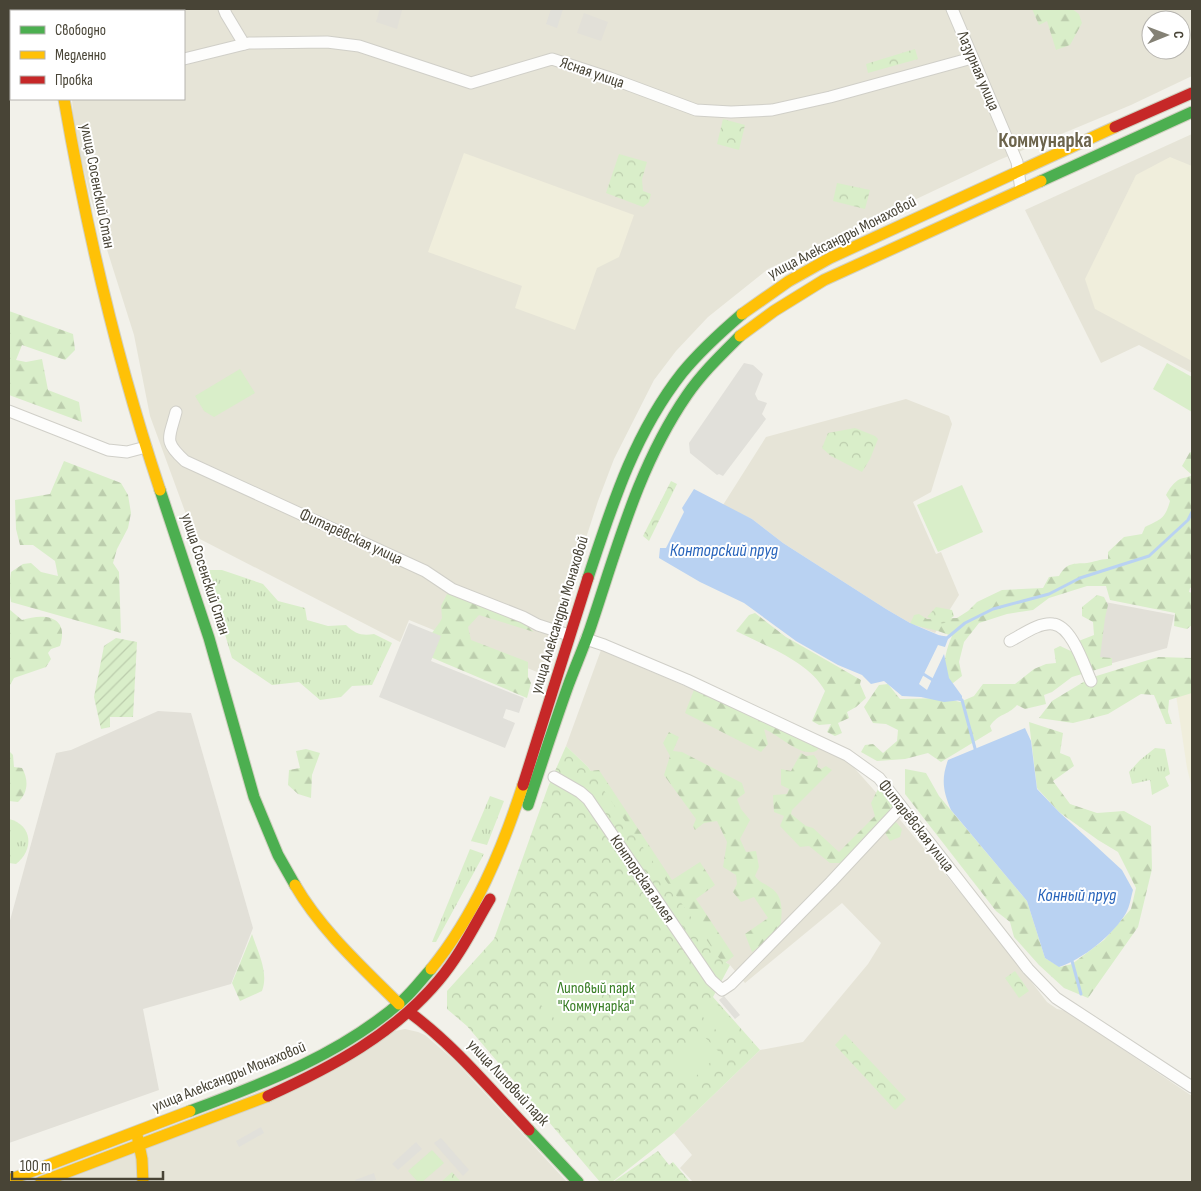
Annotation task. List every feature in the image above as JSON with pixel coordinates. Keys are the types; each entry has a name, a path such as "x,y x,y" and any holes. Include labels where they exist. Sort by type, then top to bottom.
{"main road":[{"name":"улица Александры Монаховой","path":"9,1180 263,1084 304,1066 350,1040 399,1004 433,967 454,939 479,898 512,819 569,635 608,517 634,449 665,395 685,368 713,338 751,306 814,266 1192,93"},
{"name":"улица Сосенский Стан","path":"64,100 75,165 104,295 134,411 209,638 254,797 278,855 297,888 344,949 399,1004"},
{"name":"улица Александры Монаховой","path":"40,1182 268,1096 310,1078 357,1051 409,1012 442,976 463,946 488,903 522,823 624,524 650,457 680,405 715,361 744,333 763,318 817,284 1192,112"},
{"name":"улица Липовый парк","path":"409,1012 452,1048 578,1182"},
{"path":"136,1132 140,1145 142,1182"}],"street":[{"path":"224,9 244,44"},
{"name":"Лазурная улица","path":"952,9 1016,162 1020,190"},
{"name":"Ясная улица","path":"185,59 244,44 327,42 360,46 471,83 552,59 696,110 730,112 772,110 830,97 972,58"},
{"path":"9,412 108,450 127,452 146,447"},
{"name":"Фитарёвская улица","path":"176,412 169,436 171,448 186,461 425,571 452,589 569,635"},
{"path":"1010,641 1036,628 1055,624 1068,632 1091,681"},
{"name":"Фитарёвская улица","path":"586,639 687,680 847,755 879,778 1028,969 1056,998 1192,1087"},
{"name":"Конторская аллея","path":"554,777 580,792 588,799 711,980 722,990 731,984 831,882 901,806"},
{"name":"улица Сосенский Стан","path":"399,1004 409,1012"}],"shaded area":[{"path":"67,9 1192,9 1192,76 1131,105 999,160 768,269 708,317 676,351 654,380 614,459 598,501 542,674 409,620 400,642 194,536 150,416 134,335 91,199 74,130 72,100 185,100 185,10"},
{"path":"380,9 402,10 397,29 376,22"},
{"path":"551,9 563,9 557,28 546,24"},
{"path":"584,13 608,22 601,41 577,33"},
{"path":"1192,134 1192,373 1139,345 1101,363 1025,210"},
{"path":"464,153 634,215 619,257 597,268 575,330 515,308 522,286 428,252"},
{"path":"1170,157 1192,166 1192,361 1095,309 1085,279 1136,175"},
{"path":"744,363 753,365 763,374 755,394 758,400 767,403 762,414 766,419 723,476 717,475 690,453 689,443"},
{"path":"906,399 949,416 952,424 931,492 913,502 936,554 941,552 959,595 935,633 910,623 886,609 783,543 752,519 723,505 766,437"},
{"path":"1105,602 1174,615 1167,648 1098,667"},
{"path":"409,623 441,636 431,661 524,698 519,713 506,709 503,718 515,723 505,748 379,697"},
{"path":"601,650 841,753 897,816 993,932 1047,1002 1057,1009 1066,1011 1192,1096 1192,1182 693,1182 680,1168 692,1155 674,1133 760,1050 803,1042 868,964 881,943 842,903 745,983 730,965 720,958 588,767 566,746"},
{"path":"1172,668 1192,668 1192,788 1187,768"},
{"path":"158,711 191,713 253,928 231,984 143,1009 159,1090 9,1143 9,924 56,753 71,750"},
{"path":"724,996 740,1015 735,1019 719,1000"},
{"path":"405,1029 425,1035 455,1061 567,1182 58,1182 395,1031"},
{"path":"261,1127 264,1133 239,1147 236,1141"},
{"path":"441,1138 469,1170 463,1176 434,1143"},
{"path":"416,1142 422,1149 398,1170 392,1164"},
{"path":"374,1173 376,1180 356,1182 355,1180"}],"green space":[{"path":"75,9 153,9 152,10"},
{"path":"1032,9 1072,9 1079,14 1082,23 1070,45 1056,50 1047,21 1039,25"},
{"path":"915,49 918,59 868,73 866,64"},
{"path":"723,119 745,125 739,150 717,144"},
{"path":"619,154 647,162 642,179 643,191 651,194 649,202 643,207 606,193"},
{"path":"837,183 870,190 865,209 833,201"},
{"path":"9,311 73,334 75,350 65,360 22,345 16,360 26,362 42,359 48,390 79,402 82,422 9,395"},
{"path":"1167,363 1192,377 1192,412 1153,389"},
{"path":"240,369 255,393 214,417 204,411 195,396"},
{"path":"855,428 878,439 870,459 862,472 831,456 822,448 828,433"},
{"path":"1190,452 1192,453 1192,475 1182,466"},
{"path":"64,461 121,483 128,495 131,513 128,528 117,549 113,563 119,572 121,633 11,602 9,588 11,572 23,564 31,563 41,572 58,576 55,561 33,545 20,545 16,529 15,500 50,494"},
{"path":"1192,475 1192,587 1189,592 1192,593 1192,625 1187,629 1174,626 1175,613 1110,600 1106,586 1087,586 1049,598 1033,610 1007,614 979,623 964,642 959,662 962,676 953,683 944,682 945,659 952,636 910,624 914,615 919,614 927,619 957,618 977,602 1002,590 1043,588 1049,577 1059,576 1068,566 1108,559 1108,552 1124,537 1142,534 1145,527 1162,518 1170,501 1166,495 1170,488 1178,480"},
{"path":"671,481 677,484 649,541 643,536"},
{"path":"962,485 983,532 938,552 917,505"},
{"path":"206,570 222,570 263,584 278,601 305,608 307,620 328,626 346,625 359,634 374,634 392,643 372,685 352,686 341,697 320,700 299,682 272,685 232,658"},
{"path":"449,590 526,625 534,632 479,615 468,627 471,640 528,662 528,677 531,683 527,698 428,656 429,637 442,618 441,606"},
{"path":"1097,595 1104,597 1108,605 1100,657 1112,658 1112,665 1072,677 1052,692 1044,695 1046,704 1025,709 1017,705 993,722 990,726 992,731 941,762 928,753 905,759 877,761 861,752 865,745 873,744 883,753 897,741 898,730 886,724 873,723 864,707 879,685 888,684 900,699 944,698 960,702 974,696 983,684 1015,684 1034,669 1046,664 1056,663 1054,649 1060,646 1073,652 1076,642 1094,635 1093,622 1082,616 1082,607"},
{"path":"936,607 952,610 954,616 943,624 927,617"},
{"path":"9,609 22,620 38,617 53,619 58,622 62,636 60,646 51,649 48,653 51,659 46,667 14,678 9,687"},
{"path":"755,613 786,637 861,680 860,684 866,698 847,712 849,718 838,723 842,733 835,736 827,732 831,724 819,725 812,721 825,691 818,680 785,655 736,631 749,615"},
{"path":"116,638 137,642 133,717 110,717 110,727 101,729 94,697 104,646"},
{"path":"1158,657 1192,658 1192,693 1169,700 1168,712 1172,724 1166,724 1154,695 1141,694 1108,714 1073,723 1039,718 1052,701 1090,678"},
{"path":"697,682 824,741 816,751 804,751 764,729 768,744 761,752 685,713"},
{"path":"1029,722 1063,733 1060,753 1070,757 1074,766 1053,781 1070,804 1097,813 1124,811 1151,826 1152,869 1138,927 1088,998 1064,988 1039,965 1014,937 1010,922 996,911 905,794 905,769 926,773 939,796 1027,901 1045,958 1060,967 1072,964 1104,940 1131,909 1136,888 1118,852 1059,812 1037,788"},
{"path":"669,732 679,737 673,751 682,752 742,783 745,793 737,799 741,809 750,820 740,839 746,852 756,851 759,867 755,876 776,892 781,902 782,914 780,932 752,952 745,934 768,918 754,897 741,902 733,892 737,884 736,875 723,867 727,842 717,821 704,823 695,830 693,826 696,819 664,775 670,756 663,743"},
{"name":"Липовый парк \"Коммунарка\"","path":"566,746 588,767 719,958 730,965 713,997 760,1050 674,1133 612,1182 600,1182 467,1026 447,1009 447,991 494,939 548,787"},
{"path":"1155,748 1165,749 1170,774 1165,777 1169,786 1152,795 1150,780 1132,784 1129,772"},
{"path":"306,749 320,753 312,775 311,798 298,794 288,785 289,770 300,768 296,751"},
{"path":"9,751 13,755 14,767 22,768 26,777 26,790 18,802 9,801"},
{"path":"801,753 806,756 814,755 818,761 817,767 821,769 826,766 832,770 792,810 791,814 806,826 813,828 839,852 875,816 871,803 878,789 886,793 897,804 888,813 902,829 900,837 890,841 881,826 842,863 830,863 809,846 800,847 780,826 784,816 774,812 773,795 787,794 789,789 781,785 781,769 791,771"},
{"path":"599,770 672,880 700,862 715,885 696,899 734,956 717,969 560,774"},
{"path":"490,796 504,801 487,845 471,841"},
{"path":"9,819 23,827 27,832 28,838 26,852 16,864 9,863"},
{"path":"470,849 484,854 436,942 432,942"},
{"path":"252,934 262,962 264,984 262,991 240,1001 232,983"},
{"path":"582,959 609,985 565,1029 539,1003"},
{"path":"1015,971 1029,991 1019,998 1005,978"},
{"path":"715,1002 739,1027 726,1040 701,1015"},
{"path":"701,1033 720,1053 689,1083 669,1063"},
{"path":"845,1034 906,1099 895,1110 835,1045"},
{"path":"432,1150 444,1163 422,1182 418,1182 408,1171"},
{"path":"658,1151 669,1165 673,1162 690,1182 613,1182"},
{"path":"452,1172 461,1182 441,1182"}],"water":[{"name":"Конторский пруд","path":"694,489 752,519 783,543 886,609 910,623 948,639 945,647 938,645 919,684 927,690 944,654 949,678 962,696 962,700 944,702 921,697 902,696 884,681 871,684 862,675 838,665 796,641 744,603 700,582 659,558 660,548 666,548 684,512 682,508"},
{"name":"Конный пруд","path":"1025,728 1031,741 1037,789 1122,870 1133,890 1127,910 1114,929 1097,945 1077,959 1059,967 1045,958 1027,901 951,810 945,791 944,773 948,760"}],"waterway":[{"path":"940,637 947,638 965,623 993,609 1049,594 1080,578 1149,556 1188,520 1192,512"},
{"path":"920,672 936,682"},
{"path":"959,699 962,700 976,752"},
{"path":"1072,961 1081,994"}],"traffic: fast":[{"path":"1041,181 1192,112"},
{"path":"588,578 626,471 650,420 682,373 711,342 742,314"},
{"path":"528,805 630,509 655,450 687,395 705,372 740,336"},
{"path":"160,490 209,638 254,797 278,855 295,885"},
{"path":"190,1111 274,1078 355,1036 403,1000 431,969"},
{"path":"529,1130 578,1182"}],"traffic: slow":[{"path":"64,100 104,296 144,442 160,490"},
{"path":"742,314 789,281 830,258 1115,127"},
{"path":"740,336 774,311 824,280 1041,181"},
{"path":"431,969 461,927 486,881 506,834 523,785"},
{"path":"295,885 305,902 330,933 399,1004"},
{"path":"41,1182 268,1096"},
{"path":"9,1180 190,1111"},
{"path":"137,1135 142,1159 143,1182"}],"traffic: jam":[{"path":"1115,127 1192,93"},
{"path":"523,785 588,578"},
{"path":"268,1096 338,1061 382,1033 402,1017 447,970 490,899"},
{"path":"409,1012 456,1053 529,1130"}],"district":[{"name":"Коммунарка","path":"1045,140"}]}
